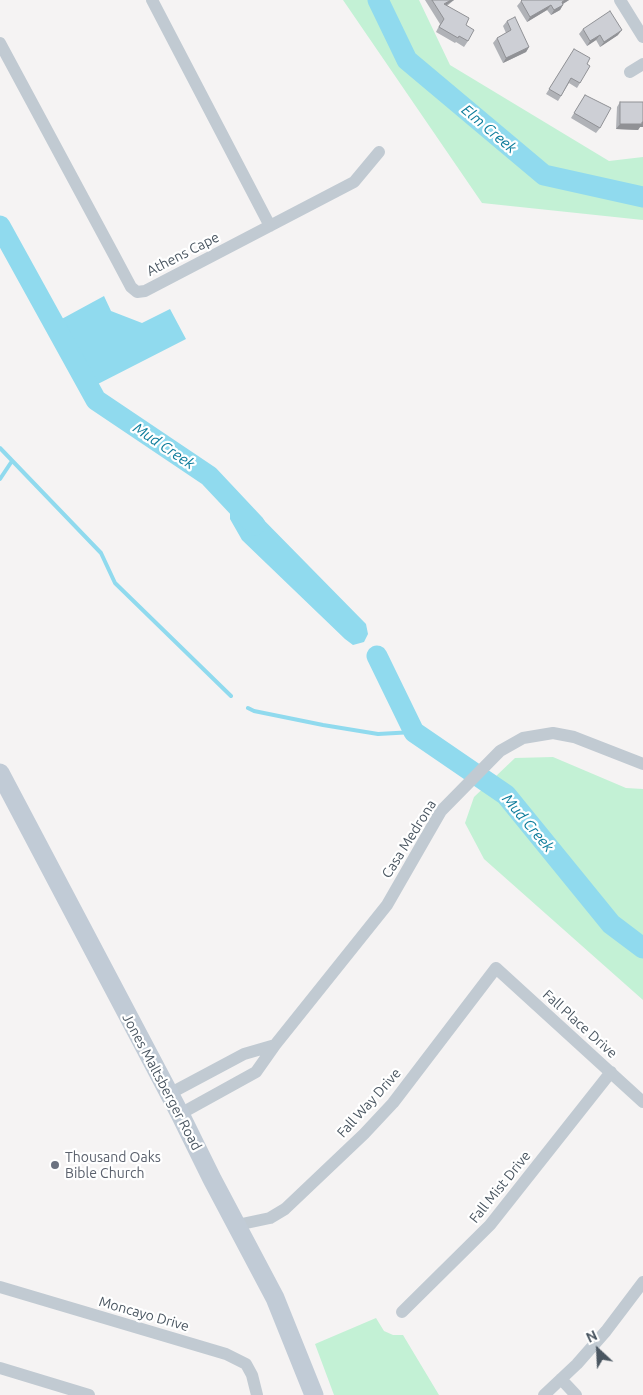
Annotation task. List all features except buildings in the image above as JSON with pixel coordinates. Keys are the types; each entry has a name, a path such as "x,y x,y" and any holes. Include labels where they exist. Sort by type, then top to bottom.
{"main road":[{"name":"Jones Maltsberger Road","path":"0,773 275,1298 314,1395"}],"street":[{"path":"152,0 270,226"},
{"path":"620,0 643,37"},
{"name":"Athens Cape","path":"0,42 131,287 137,292 145,291 354,182 379,152"},
{"path":"630,72 643,64"},
{"name":"Casa Medrona","path":"180,1114 256,1072 275,1045 387,906 441,811 500,751 523,738 553,732 574,737 643,764"},
{"name":"Fall Place Drive","path":"496,968 643,1102"},
{"name":"Fall Way Drive","path":"237,1224 270,1218 285,1209 364,1134 393,1103 496,968"},
{"path":"169,1094 244,1054 275,1045"},
{"path":"212,1071 222,1091"},
{"name":"Fall Mist Drive","path":"402,1312 490,1225 611,1072"},
{"path":"544,1395 577,1364 606,1331 643,1282"},
{"name":"Moncayo Drive","path":"0,1287 226,1354 246,1364 252,1375 257,1395"},
{"path":"0,1368 89,1395"},
{"path":"561,1379 576,1395"}],"green space":[{"path":"343,0 419,0 450,65 609,161 643,157 643,220 482,203"},
{"path":"553,757 626,788 643,789 643,1000 484,859 465,823 474,797 515,758"},
{"path":"376,1318 384,1331 393,1335 403,1335 439,1395 334,1395 315,1344"}],"water":[{"path":"104,296 111,311 142,323 170,309 186,339 94,386 58,321"},
{"path":"238,501 251,507 366,624 368,634 364,642 353,645 345,639 242,540 230,519 230,508"}],"waterway":[{"name":"Elm Creek","path":"378,0 407,60 544,175 643,197"},
{"name":"Mud Creek","path":"0,226 96,400 209,476 255,525"},
{"path":"0,448 101,553 115,583 231,696"},
{"path":"0,479 12,461"},
{"name":"Mud Creek","path":"377,656 414,732 506,795 611,924 643,948"},
{"path":"248,708 254,711 323,725 378,734 414,732"}],"place":[{"name":"Thousand Oaks Bible Church","path":"55,1165"}]}
